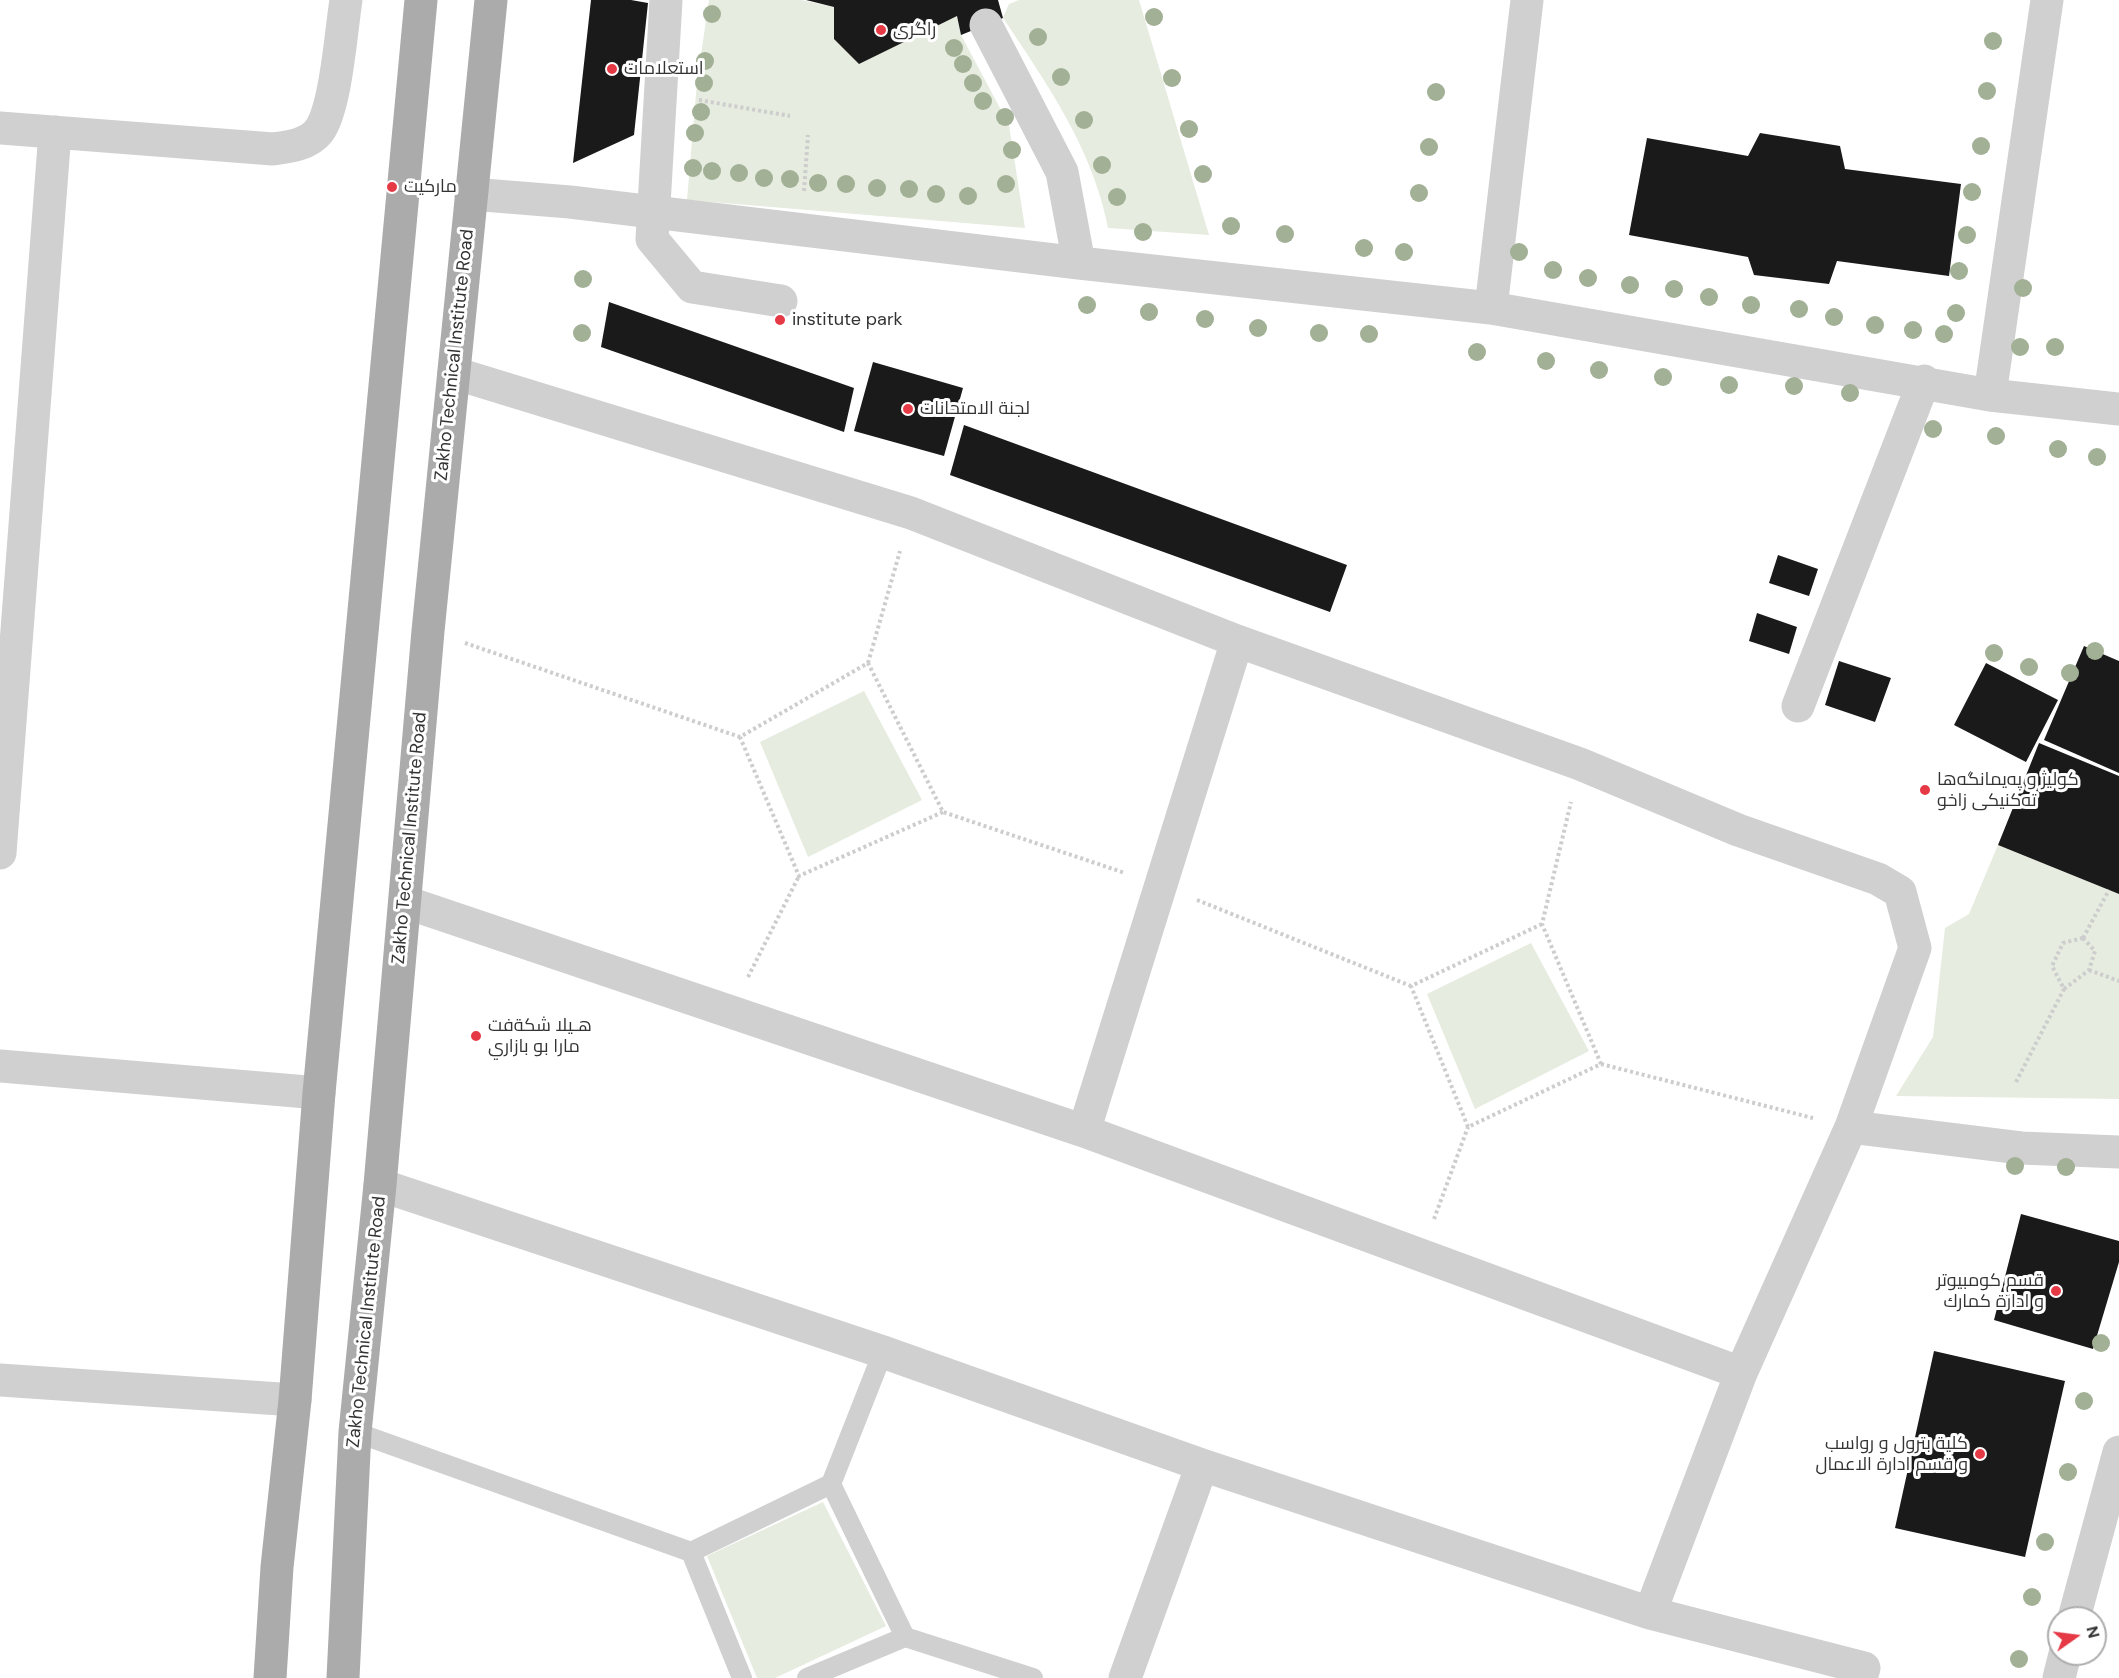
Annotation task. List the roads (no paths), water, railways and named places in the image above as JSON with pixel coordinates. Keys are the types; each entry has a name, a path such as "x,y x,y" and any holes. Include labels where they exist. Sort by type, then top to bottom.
{"main road":[{"path":"270,1678 277,1567 296,1400 319,1093 421,0"},
{"name":"Zakho Technical Institute Road","path":"343,1678 355,1432 380,1185 428,631 491,0"}],"street":[{"path":"0,128 273,149 297,146 318,131 329,104 346,0"},
{"path":"666,0 652,239 692,287 781,301"},
{"path":"1491,308 1527,0"},
{"path":"1990,395 2047,0"},
{"path":"986,25 1062,172 1079,263"},
{"path":"0,853 55,132"},
{"path":"471,194 570,202 1079,263 1491,308 1924,381 1990,395 2119,409"},
{"path":"453,373 911,513 1237,641 1580,764 1738,830 1878,879 1900,892 1915,948 1851,1127 1741,1372 1650,1613"},
{"path":"1798,706 1924,381"},
{"path":"1084,1131 1237,641"},
{"path":"405,902 1084,1131 1741,1372"},
{"path":"0,1066 319,1093"},
{"path":"1851,1127 2021,1148 2119,1152"},
{"path":"380,1185 883,1352 1202,1465 1650,1613 1864,1668 1861,1678"},
{"path":"0,1380 296,1400"},
{"path":"2077,1606 2119,1452"},
{"path":"1125,1678 1202,1465"}],"lane":[{"path":"355,1432 691,1552 831,1484 883,1352"},
{"path":"831,1484 905,1637"},
{"path":"691,1552 742,1678"},
{"path":"807,1678 905,1637 1034,1678"}],"place":[{"name":"راگری","path":"881,30"},
{"name":"استعلامات","path":"612,69"},
{"name":"ماركيت","path":"392,187"},
{"name":"institute park","path":"780,320"},
{"name":"لجنة الامتحانات","path":"908,409"},
{"name":"كوليژ و په‌يمانگه‌ها ته‌كنيكى زاخو","path":"1925,790"},
{"name":"هـيلا شكةفت مارا بو بازاري","path":"476,1036"},
{"name":"قسم کومبیوتر و ادارة كمارك","path":"2056,1291"},
{"name":"كلية بترول و رواسب و قسم ادارة الاعمال","path":"1980,1454"}]}
